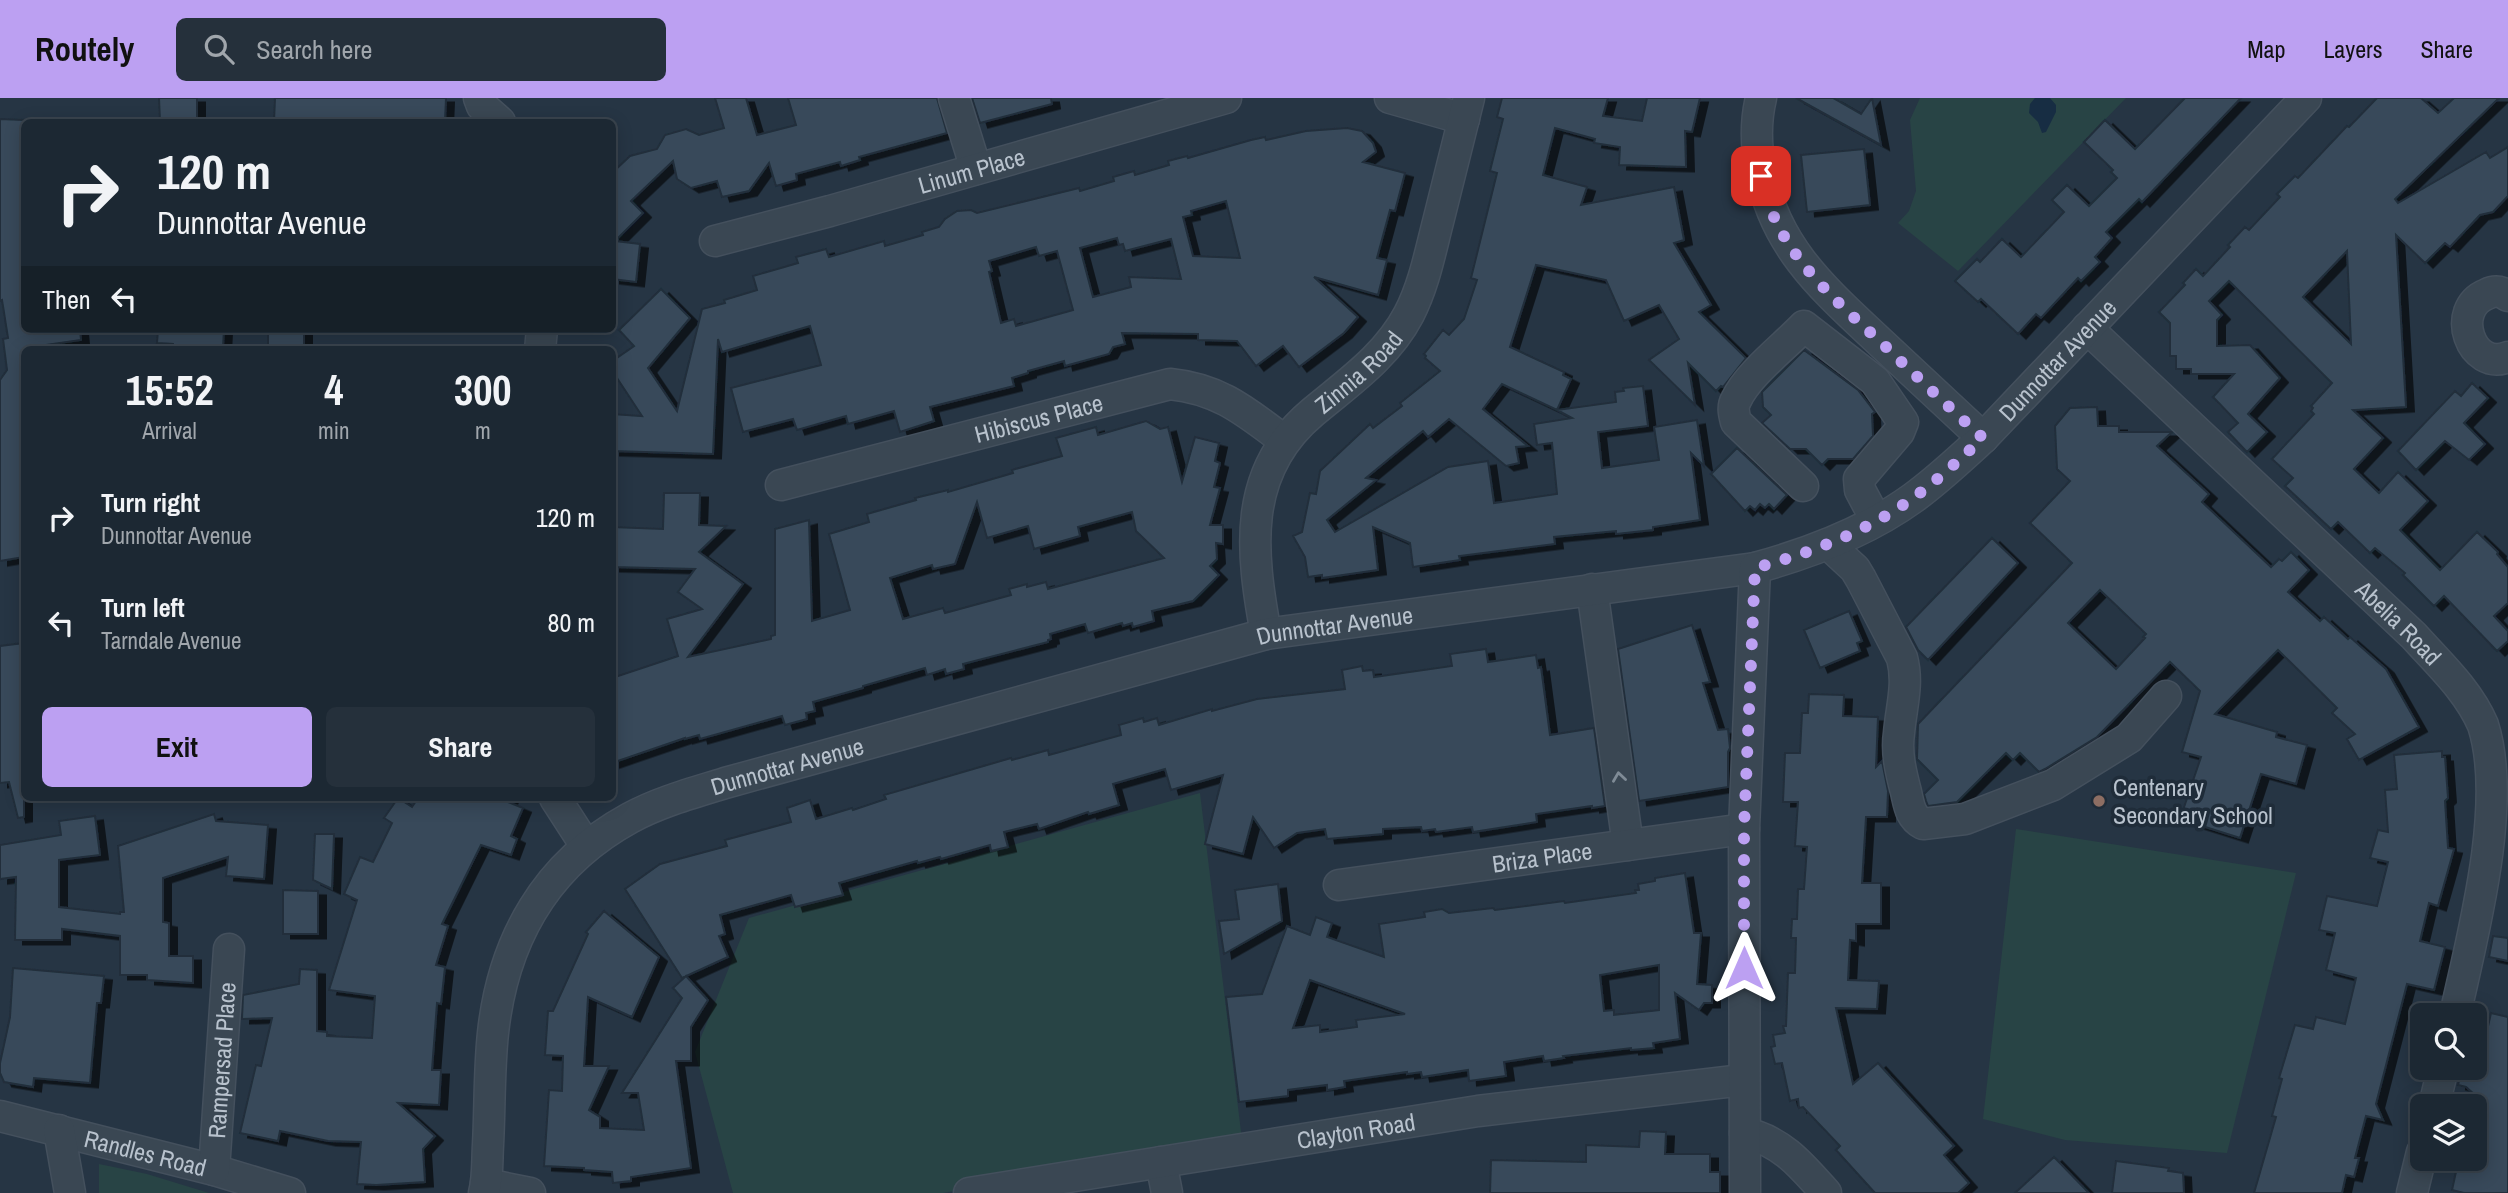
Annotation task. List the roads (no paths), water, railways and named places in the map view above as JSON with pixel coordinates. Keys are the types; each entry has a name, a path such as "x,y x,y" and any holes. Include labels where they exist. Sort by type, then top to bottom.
{"street":[{"path":"479,98 482,106 497,119"},
{"path":"954,98 976,169"},
{"name":"Linum Place","path":"715,241 830,211 1226,98"},
{"path":"1390,98 1467,108"},
{"path":"1761,98 1757,131 1758,159 1764,192 1787,243 1825,289 1983,438"},
{"name":"Dunnottar Avenue","path":"485,1189 493,1034 505,972 522,927 558,874 586,846 631,817 677,798 725,783 1266,634 1755,568 1828,544 1876,520 1921,492 1983,438 2306,98"},
{"name":"Zinnia Road","path":"1266,634 1254,553 1256,519 1264,482 1273,458 1310,414 1373,363 1396,335 1410,312 1423,281 1467,108"},
{"path":"2508,296 2494,291 2481,296 2470,308 2467,331 2481,354 2493,360 2508,357"},
{"path":"1803,486 1736,422 1733,412 1735,402 1752,379 1804,326 1875,381 1903,422 1899,432 1859,478 1860,490 1876,520"},
{"name":"Abelia Road","path":"2087,328 2414,636 2453,678 2472,705 2483,726 2492,757 2496,806 2490,856 2458,1003"},
{"name":"Hibiscus Place","path":"781,485 1170,384 1195,387 1225,399 1285,441"},
{"path":"1828,544 1861,579 1902,658 1906,671 1906,687 1898,736 1900,766 1912,814 1923,824 1965,819 2053,785 2129,738 2165,695"},
{"path":"1745,1193 1744,829 1755,568"},
{"path":"1592,590 1629,845"},
{"path":"557,801 586,846"},
{"name":"Briza Place","path":"1339,885 1744,829"},
{"name":"Rampersad Place","path":"214,1170 229,949"},
{"name":"Clayton Road","path":"969,1193 1478,1111 1744,1080"},
{"name":"Randles Road","path":"0,1115 214,1170 290,1193"},
{"path":"59,1130 70,1193"},
{"path":"1745,1133 1761,1137 1787,1152 1826,1193"},
{"path":"1161,1162 1167,1193"},
{"path":"2412,1193 2417,1171"},
{"path":"485,1189 530,1193"}],"water":[{"path":"2035,98 2050,98 2056,105 2056,112 2046,132 2042,133 2038,122 2029,113 2030,104"}],"place":[{"name":"Centenary Secondary School","path":"2099,801"}]}
